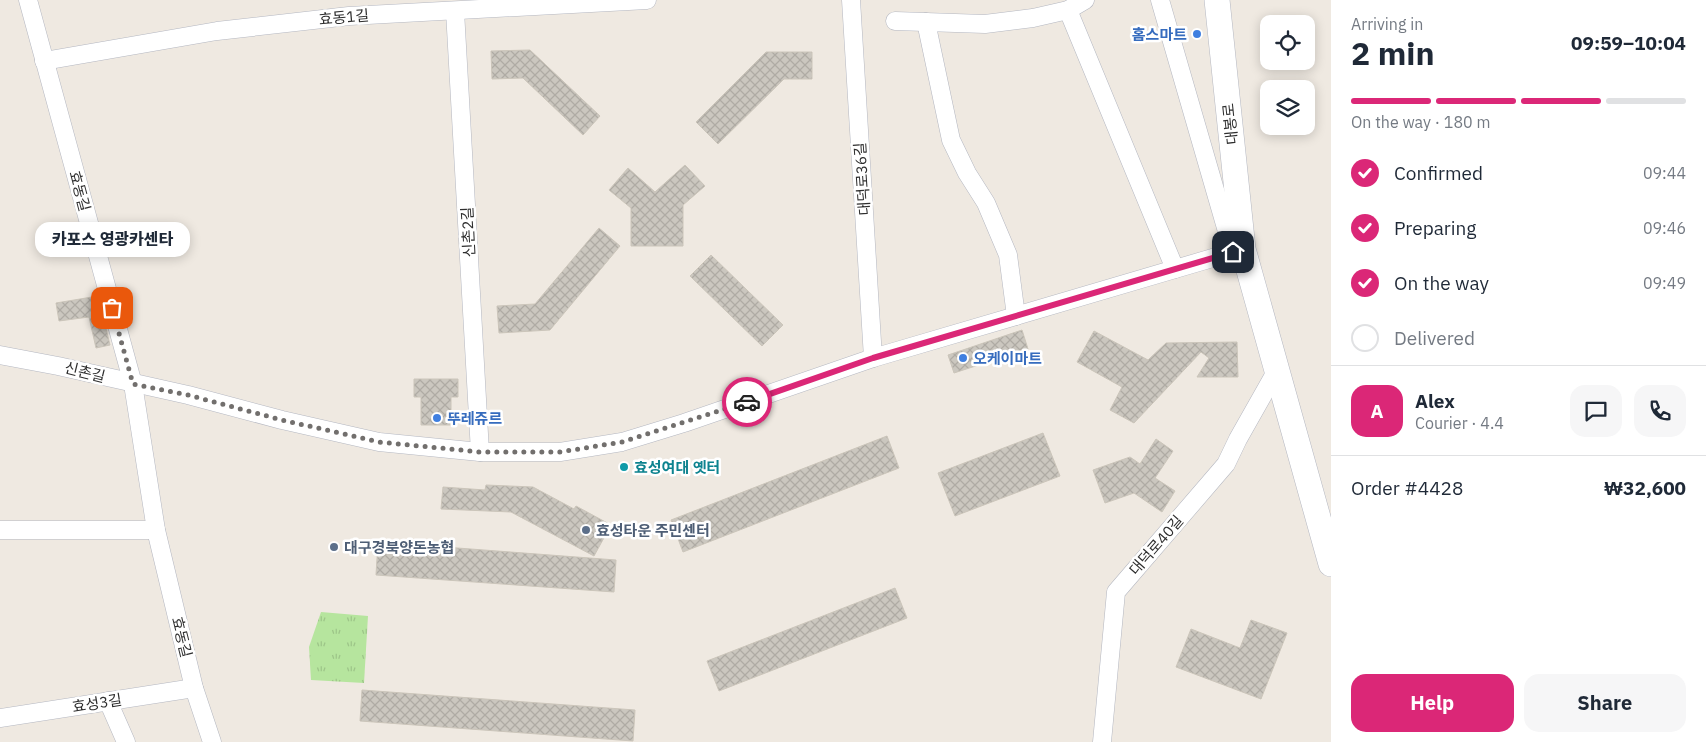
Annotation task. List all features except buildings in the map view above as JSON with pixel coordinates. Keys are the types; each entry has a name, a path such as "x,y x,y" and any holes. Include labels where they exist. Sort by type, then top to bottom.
{"street":[{"name":"효동길","path":"28,0 133,384 156,530 194,688 212,742"},
{"name":"효동1길","path":"44,61 349,8 455,11 647,0"},
{"name":"대덕로36길","path":"851,0 873,358"},
{"path":"896,21 985,24 1033,18 1068,10 1085,0"},
{"path":"1160,0 1238,250"},
{"name":"대봉로","path":"1217,0 1238,250 1277,370 1331,564"},
{"path":"1068,10 1175,269"},
{"name":"신촌2길","path":"455,11 480,452"},
{"path":"926,22 951,140 967,173 986,203 1008,255 1016,316"},
{"name":"신촌길","path":"0,355 188,395 282,420 379,442 480,452 560,452 622,442 690,421 873,358 1238,250"},
{"name":"대덕로40길","path":"1102,742 1116,592 1226,464 1277,370"},
{"path":"0,530 156,530"},
{"name":"효성3길","path":"0,718 194,688"},
{"path":"108,701 126,742"}],"green space":[{"path":"321,612 368,616 364,683 311,680 309,647"}],"way so far":[{"path":"112,308 133,384 188,395 282,420 379,442 480,452 560,452 622,442 747,402"}],"place":[{"name":"홈스마트","path":"1197,34"},
{"name":"카포스 영광카센타","path":"112,308"},
{"name":"오케이마트","path":"963,358"},
{"name":"뚜레쥬르","path":"437,418"},
{"name":"효성여대 옛터","path":"624,467"},
{"name":"효성타운 주민센터","path":"586,530"},
{"name":"대구경북양돈농협","path":"334,547"}],"route":[{"path":"747,402 873,358 1233,252"}]}
